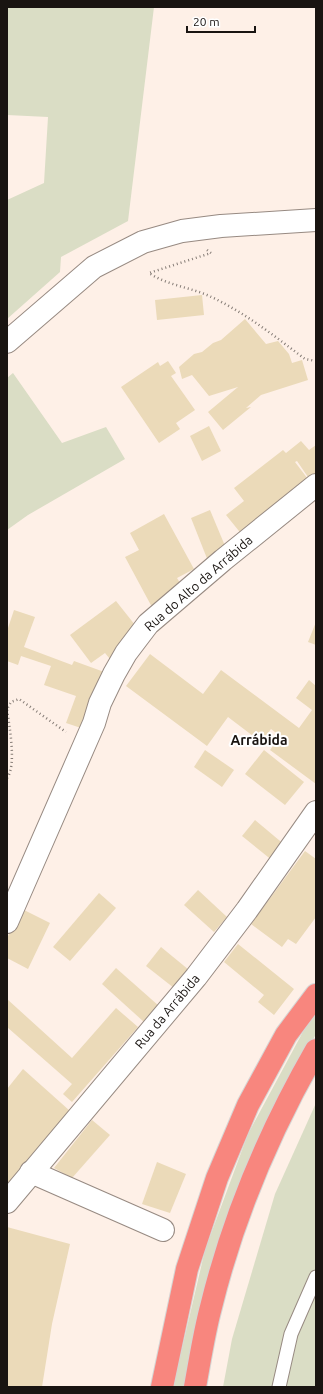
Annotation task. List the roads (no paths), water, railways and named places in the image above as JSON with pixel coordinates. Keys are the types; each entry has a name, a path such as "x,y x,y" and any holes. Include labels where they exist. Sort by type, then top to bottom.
{"highway":[{"path":"162,1387 187,1269 217,1178 248,1105 286,1035 316,995"},
{"path":"195,1387 211,1307 230,1243 248,1191 276,1123 316,1050"}],"street":[{"path":"7,342 94,267 143,242 182,231 221,226 316,220"},
{"name":"Rua do Alto da Arrábida","path":"7,922 94,722 100,703 126,653 148,624 223,560 316,485"},
{"name":"Rua da Arrábida","path":"7,1202 196,977 247,910 316,812"},
{"path":"31,1172 163,1230"}],"lane":[{"path":"279,1387 291,1334 316,1277"}],"district":[{"name":"Arrábida","path":"259,740"}]}
